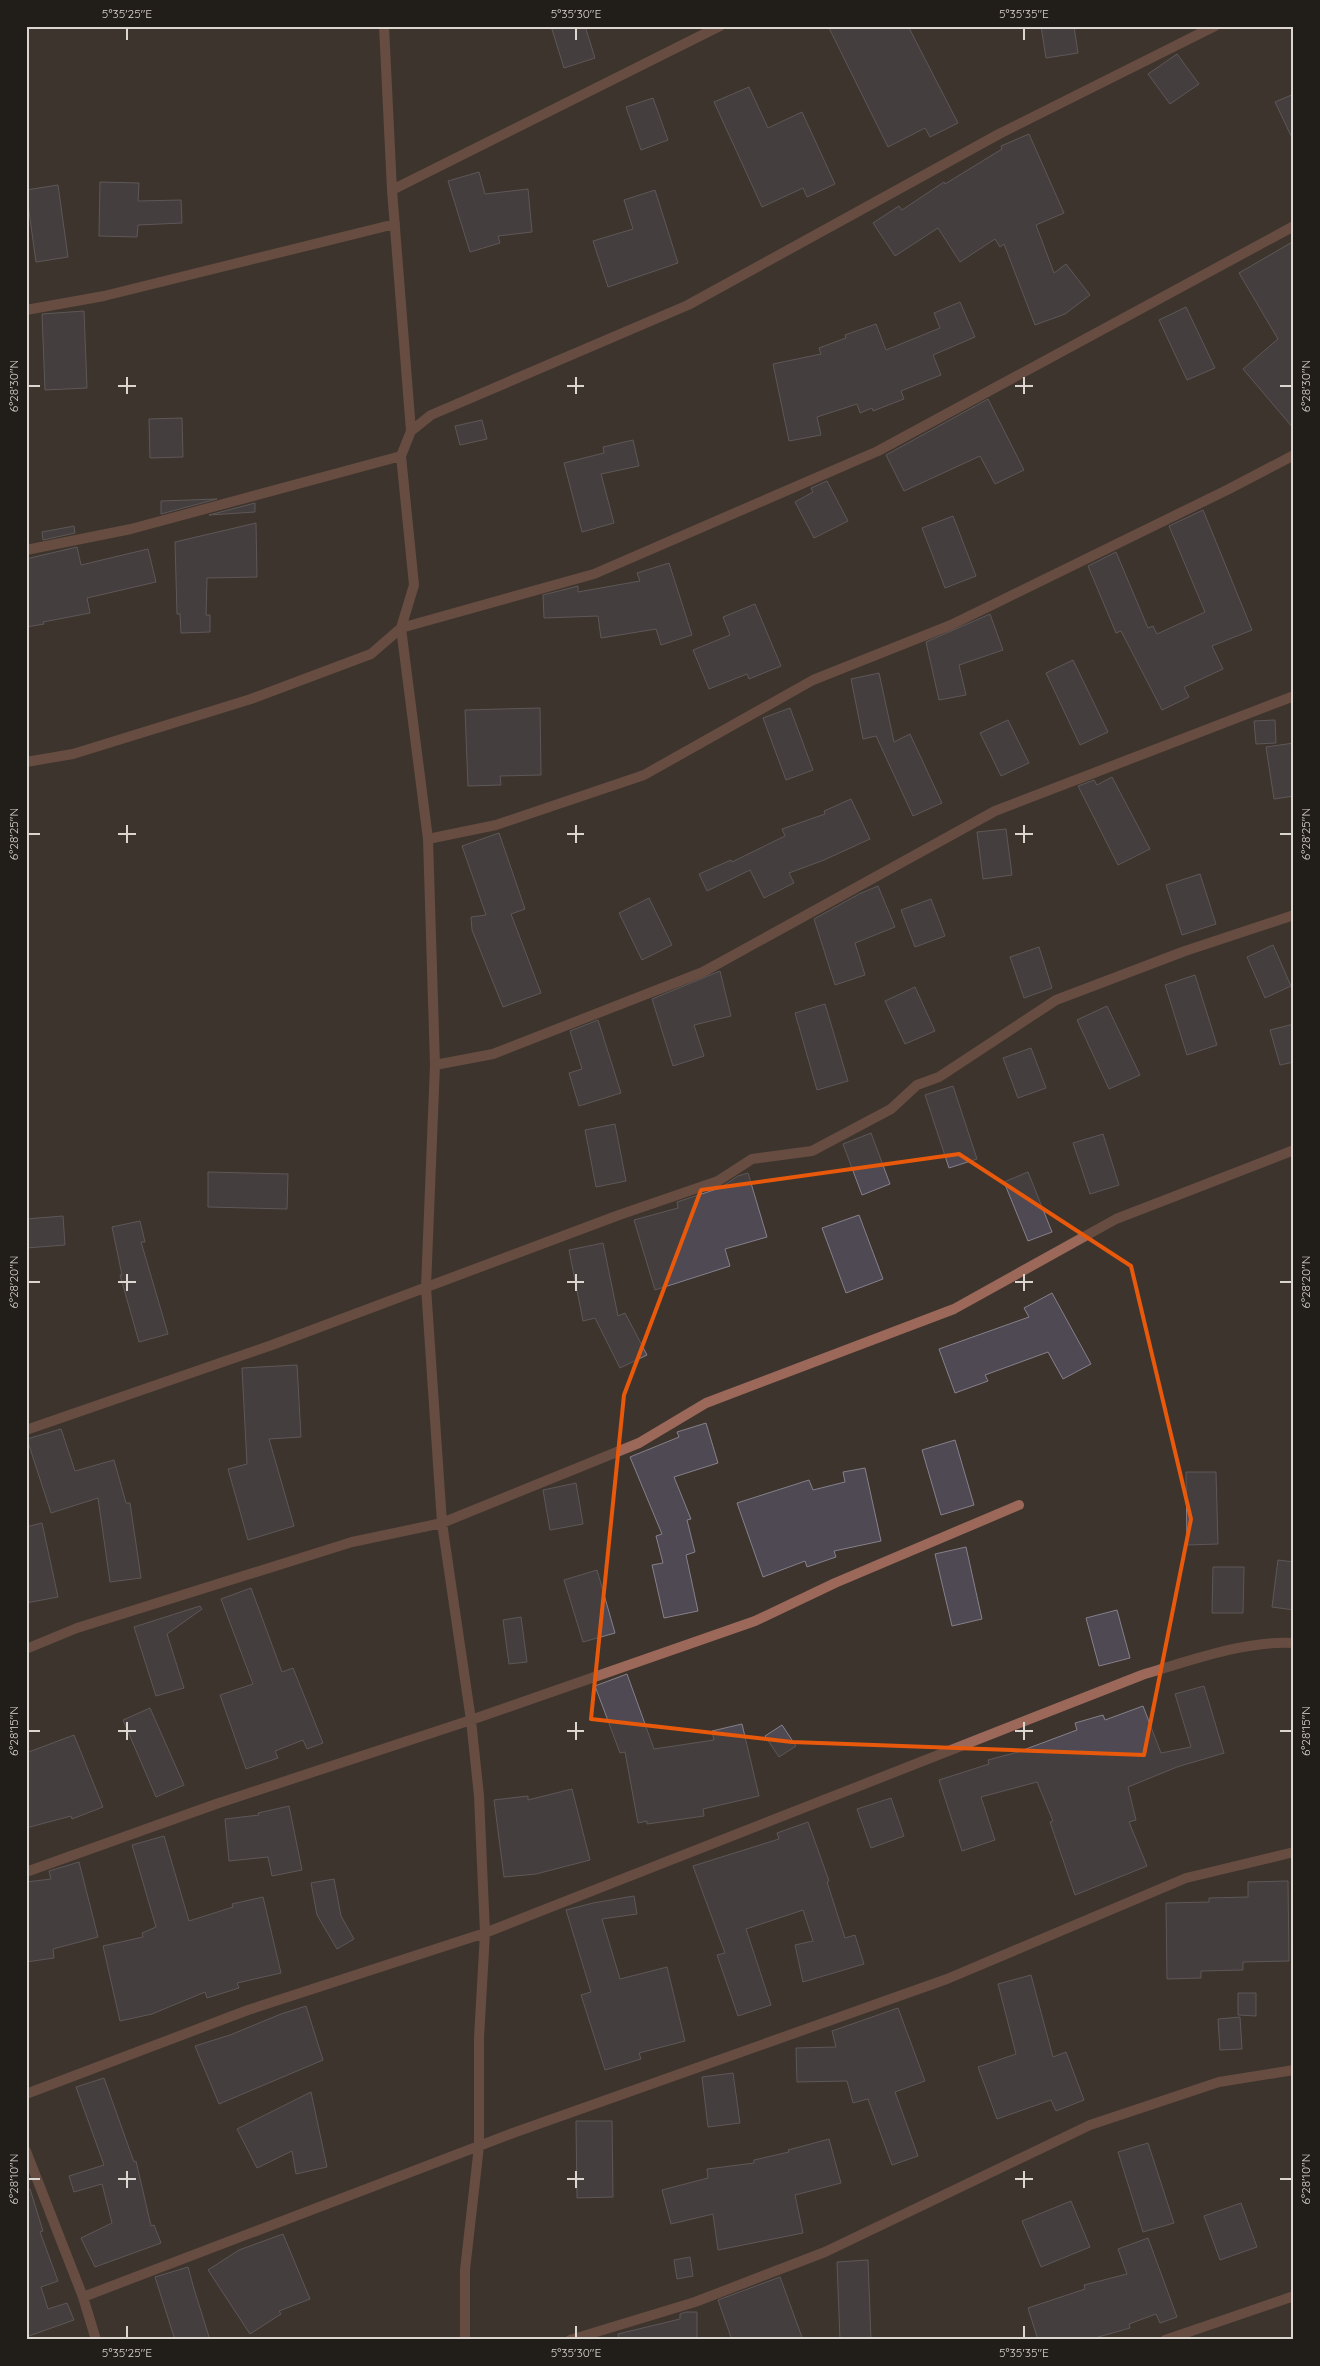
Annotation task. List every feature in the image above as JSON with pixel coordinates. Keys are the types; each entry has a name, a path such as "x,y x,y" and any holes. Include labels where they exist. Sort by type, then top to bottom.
{"street":[{"path":"384,26 392,190 411,431 401,456 414,585 401,628 428,839 435,1065 426,1287 442,1523 471,1720 478,1796 485,1932 478,2038 480,2146 465,2270 466,2340"},
{"path":"392,190 720,26"},
{"path":"411,431 431,415 688,304 999,134 1215,26"},
{"path":"26,310 104,296 395,224"},
{"path":"26,762 73,754 260,696 371,654 401,628 594,574 878,451 1294,226"},
{"path":"428,839 496,825 644,775 813,680 951,624 1228,490 1294,454"},
{"path":"26,550 131,529 401,456"},
{"path":"435,1065 493,1054 703,972 995,812 1294,696"},
{"path":"26,1430 272,1345 718,1180 752,1159 812,1151 891,1109 917,1085 939,1077 1056,1000 1185,951 1294,915"},
{"path":"26,1649 77,1628 352,1542 442,1523 639,1443 706,1403 954,1309 1116,1219 1294,1150"},
{"path":"26,1872 216,1804 471,1720 755,1621 835,1582 1019,1505"},
{"path":"26,2094 248,2010 485,1932 1142,1674 1207,1655 1278,1642 1294,1643"},
{"path":"83,2297 480,2146 948,1979 1186,1878 1294,1852"},
{"path":"570,2340 695,2302 825,2252 1090,2125 1219,2082 1294,2070"},
{"path":"26,2150 83,2297 96,2340"},
{"path":"1165,2340 1294,2296"}],"highlighted area":[{"path":"959,1154 1131,1266 1191,1519 1144,1755 792,1742 591,1719 624,1395 701,1190"}],"building":[{"path":"551,26 585,26 595,58 564,68"},
{"path":"828,26 908,26 958,123 930,137 925,128 888,147"},
{"path":"1041,26 1074,26 1078,53 1046,58"},
{"path":"1177,54 1199,84 1170,104 1148,74"},
{"path":"749,87 768,128 802,112 835,184 807,197 803,188 762,207 714,102"},
{"path":"1294,94 1294,142 1275,102"},
{"path":"653,98 668,140 641,150 626,107"},
{"path":"1029,134 1064,213 1036,225 1054,273 1066,264 1090,295 1065,314 1035,325 1004,244 1000,247 995,239 960,262 938,228 895,256 873,223 899,206 902,210 944,182 945,184 1002,149 1001,146"},
{"path":"479,172 485,194 528,189 532,232 498,236 500,243 470,252 448,181"},
{"path":"100,182 139,183 138,201 181,200 182,223 138,225 137,237 99,236"},
{"path":"58,185 68,257 36,262 26,190"},
{"path":"655,190 678,263 608,287 593,241 633,229 624,200"},
{"path":"1294,241 1294,429 1243,369 1278,339 1239,273"},
{"path":"960,302 975,337 933,355 941,375 901,391 904,399 873,411 872,408 860,413 857,404 817,417 821,435 789,441 773,364 821,354 819,348 846,338 845,335 876,324 886,350 940,328 934,313"},
{"path":"1186,307 1215,368 1187,380 1159,320"},
{"path":"84,311 87,388 45,390 42,314"},
{"path":"988,399 1024,470 995,484 980,456 904,491 886,455"},
{"path":"182,418 183,457 150,458 149,419"},
{"path":"482,420 487,439 460,445 455,426"},
{"path":"633,440 639,466 601,474 614,523 582,532 564,463 604,453 603,447"},
{"path":"827,481 848,521 814,538 795,502 813,492 811,488"},
{"path":"217,499 161,514 161,501"},
{"path":"255,503 255,512 209,515"},
{"path":"1203,510 1252,630 1212,646 1223,669 1184,687 1189,697 1162,710 1121,631 1116,633 1088,566 1116,552 1148,628 1153,626 1157,634 1205,612 1169,526"},
{"path":"953,516 976,576 945,588 922,528"},
{"path":"256,523 257,577 207,578 206,615 210,615 210,632 181,633 180,614 177,614 175,542"},
{"path":"74,526 75,533 43,540 42,532"},
{"path":"77,547 81,565 148,549 156,582 87,598 90,613 26,627 26,559"},
{"path":"669,563 692,635 661,645 656,629 601,638 598,616 544,618 543,595 578,586 578,592 640,581 637,573"},
{"path":"755,604 781,666 749,679 747,674 709,689 693,650 730,635 723,617"},
{"path":"990,614 1003,650 959,665 966,695 939,700 926,642"},
{"path":"1073,660 1108,732 1080,745 1046,673"},
{"path":"879,673 894,742 910,734 942,803 913,816 876,736 863,739 851,679"},
{"path":"540,708 541,775 500,776 501,785 468,786 465,710"},
{"path":"790,708 813,770 786,780 763,718"},
{"path":"1008,720 1029,763 1001,776 980,733"},
{"path":"1275,720 1276,743 1256,744 1254,721"},
{"path":"1294,743 1294,796 1274,799 1266,747"},
{"path":"1112,777 1150,849 1118,865 1078,786 1094,780 1097,785"},
{"path":"851,799 870,839 824,860 789,873 794,883 764,898 750,870 707,891 699,874 731,860 732,862 785,836 782,829 825,814 824,811"},
{"path":"1006,829 1012,875 983,879 977,832"},
{"path":"499,833 525,909 511,914 541,993 503,1007 472,930 471,917 486,915 462,846"},
{"path":"1200,874 1216,924 1182,935 1166,885"},
{"path":"878,886 895,927 855,943 865,975 835,985 814,919 859,894"},
{"path":"649,898 672,945 642,960 619,913"},
{"path":"931,899 945,936 915,947 901,910"},
{"path":"1273,945 1291,986 1265,998 1247,957"},
{"path":"1039,947 1052,988 1024,998 1010,957"},
{"path":"720,971 731,1016 694,1025 704,1056 673,1066 652,999"},
{"path":"1195,975 1217,1045 1187,1055 1165,985"},
{"path":"915,987 935,1031 905,1044 885,1001"},
{"path":"825,1004 848,1081 817,1090 795,1013"},
{"path":"1107,1006 1140,1075 1109,1089 1077,1020"},
{"path":"598,1020 621,1093 579,1106 569,1073 582,1069 570,1031"},
{"path":"1294,1024 1294,1062 1280,1065 1270,1030"},
{"path":"1031,1048 1046,1088 1018,1098 1003,1058"},
{"path":"953,1086 977,1159 949,1168 925,1095"},
{"path":"615,1124 626,1181 596,1187 585,1130"},
{"path":"871,1133 890,1184 862,1195 843,1144"},
{"path":"1103,1134 1119,1185 1090,1194 1073,1143"},
{"path":"208,1172 288,1174 287,1209 208,1207"},
{"path":"1028,1172 1052,1232 1028,1241 1004,1182"},
{"path":"748,1173 767,1237 725,1249 730,1266 655,1290 634,1220 678,1208 677,1202 720,1188 738,1176"},
{"path":"859,1215 883,1279 846,1293 822,1228"},
{"path":"63,1216 65,1245 26,1248 26,1219"},
{"path":"140,1221 145,1242 141,1242 168,1334 139,1342 120,1275 122,1275 112,1227"},
{"path":"603,1243 618,1316 625,1313 647,1355 620,1368 595,1318 583,1321 569,1250"},
{"path":"1052,1293 1091,1364 1063,1379 1048,1352 985,1375 988,1381 955,1393 939,1349 1029,1317 1024,1308"},
{"path":"297,1365 301,1437 269,1439 294,1526 248,1540 228,1469 247,1464 242,1368"},
{"path":"706,1423 718,1463 674,1477 691,1519 687,1520 695,1552 686,1555 698,1611 664,1618 652,1565 663,1563 656,1536 662,1534 630,1457 679,1437 677,1432"},
{"path":"61,1429 75,1471 114,1460 126,1503 130,1503 141,1578 110,1582 98,1498 51,1513 27,1439"},
{"path":"955,1440 974,1505 941,1515 922,1450"},
{"path":"865,1468 881,1541 834,1551 836,1557 807,1567 805,1561 763,1577 737,1503 809,1480 813,1490 845,1482 843,1472"},
{"path":"1186,1472 1216,1472 1218,1544 1187,1545"},
{"path":"576,1483 583,1524 550,1530 543,1490"},
{"path":"42,1523 58,1597 26,1603 26,1527"},
{"path":"966,1547 982,1619 952,1626 935,1554"},
{"path":"1278,1560 1294,1562 1294,1610 1272,1607"},
{"path":"1213,1567 1244,1567 1243,1613 1212,1613"},
{"path":"597,1570 615,1633 583,1642 564,1580"},
{"path":"251,1588 282,1672 293,1668 323,1743 307,1749 303,1740 275,1751 278,1758 246,1769 220,1695 253,1684 221,1599"},
{"path":"200,1606 202,1609 167,1634 184,1688 156,1696 134,1627"},
{"path":"1117,1610 1130,1658 1099,1666 1086,1618"},
{"path":"521,1617 527,1662 509,1664 503,1620"},
{"path":"627,1674 654,1749 714,1740 712,1731 742,1724 759,1796 703,1809 704,1816 647,1824 647,1821 638,1823 625,1752 620,1753 595,1686"},
{"path":"1204,1686 1224,1753 1177,1767 1128,1787 1136,1820 1129,1822 1147,1866 1075,1895 1050,1822 1053,1821 1037,1782 981,1797 995,1840 962,1851 939,1780 989,1764 988,1760 1018,1752 1077,1730 1075,1723 1103,1715 1105,1720 1143,1706 1161,1753 1191,1747 1175,1694"},
{"path":"150,1708 184,1785 156,1797 123,1720"},
{"path":"782,1725 796,1746 779,1757 765,1736"},
{"path":"74,1735 103,1807 72,1819 71,1816 26,1828 26,1753"},
{"path":"572,1789 590,1860 536,1874 504,1877 494,1800 528,1796 528,1800"},
{"path":"891,1798 904,1836 871,1848 857,1809"},
{"path":"289,1806 302,1870 272,1876 268,1857 229,1861 225,1819 259,1815 258,1813"},
{"path":"808,1822 829,1881 827,1882 845,1938 855,1935 864,1964 803,1982 795,1945 813,1941 803,1910 746,1929 771,2005 738,2016 717,1955 725,1953 693,1866 779,1839 777,1833"},
{"path":"164,1836 189,1921 233,1907 232,1904 263,1897 281,1973 237,1983 239,1988 207,1998 205,1992 152,2014 120,2021 103,1946 143,1937 142,1933 156,1927 132,1845"},
{"path":"79,1862 98,1937 53,1949 54,1958 26,1962 26,1882 51,1879 49,1871"},
{"path":"334,1879 341,1916 354,1939 337,1949 317,1915 311,1883"},
{"path":"1288,1881 1289,1961 1243,1962 1243,1970 1201,1971 1201,1978 1167,1979 1166,1903 1209,1902 1209,1898 1248,1897 1248,1882"},
{"path":"634,1896 637,1914 602,1919 620,1979 667,1967 685,2041 639,2053 641,2059 605,2070 581,1995 591,1992 566,1910"},
{"path":"1031,1975 1053,2057 1066,2052 1084,2100 1056,2111 1051,2100 997,2119 978,2067 1016,2054 998,1984"},
{"path":"1238,1993 1256,1993 1256,2016 1238,2015"},
{"path":"306,2006 323,2060 219,2104 195,2046 230,2035"},
{"path":"898,2008 925,2081 895,2092 918,2156 892,2165 868,2099 853,2103 847,2081 797,2082 796,2048 836,2047 832,2031"},
{"path":"1240,2017 1242,2049 1220,2050 1218,2019"},
{"path":"733,2073 740,2123 708,2127 702,2077"},
{"path":"104,2078 134,2162 136,2161 151,2226 154,2225 161,2243 95,2267 81,2238 112,2223 102,2184 74,2192 69,2176 104,2165 76,2087"},
{"path":"311,2092 327,2167 296,2174 292,2151 257,2168 237,2129"},
{"path":"576,2121 612,2121 613,2197 577,2198"},
{"path":"829,2139 841,2183 795,2195 803,2233 718,2250 713,2214 671,2224 662,2190 708,2178 707,2169 754,2163 754,2160 789,2152 788,2150"},
{"path":"1148,2143 1174,2223 1143,2232 1118,2152"},
{"path":"26,2189 30,2189 43,2231 40,2232 58,2281 41,2287 48,2309 67,2303 74,2320 26,2337"},
{"path":"1071,2201 1090,2247 1041,2267 1022,2221"},
{"path":"1241,2203 1257,2247 1220,2260 1204,2216"},
{"path":"283,2234 310,2299 279,2311 281,2314 250,2334 208,2270 239,2250"},
{"path":"1148,2238 1177,2317 1160,2323 1156,2314 1129,2324 1130,2328 1088,2340 1038,2340 1028,2308 1085,2289 1084,2285 1127,2274 1118,2249"},
{"path":"690,2257 693,2276 677,2279 674,2260"},
{"path":"868,2260 871,2340 840,2340 837,2262"},
{"path":"188,2267 210,2340 175,2340 155,2277"},
{"path":"780,2277 803,2340 732,2340 718,2300"},
{"path":"697,2312 697,2340 619,2340 618,2334 680,2319 680,2314"}]}
